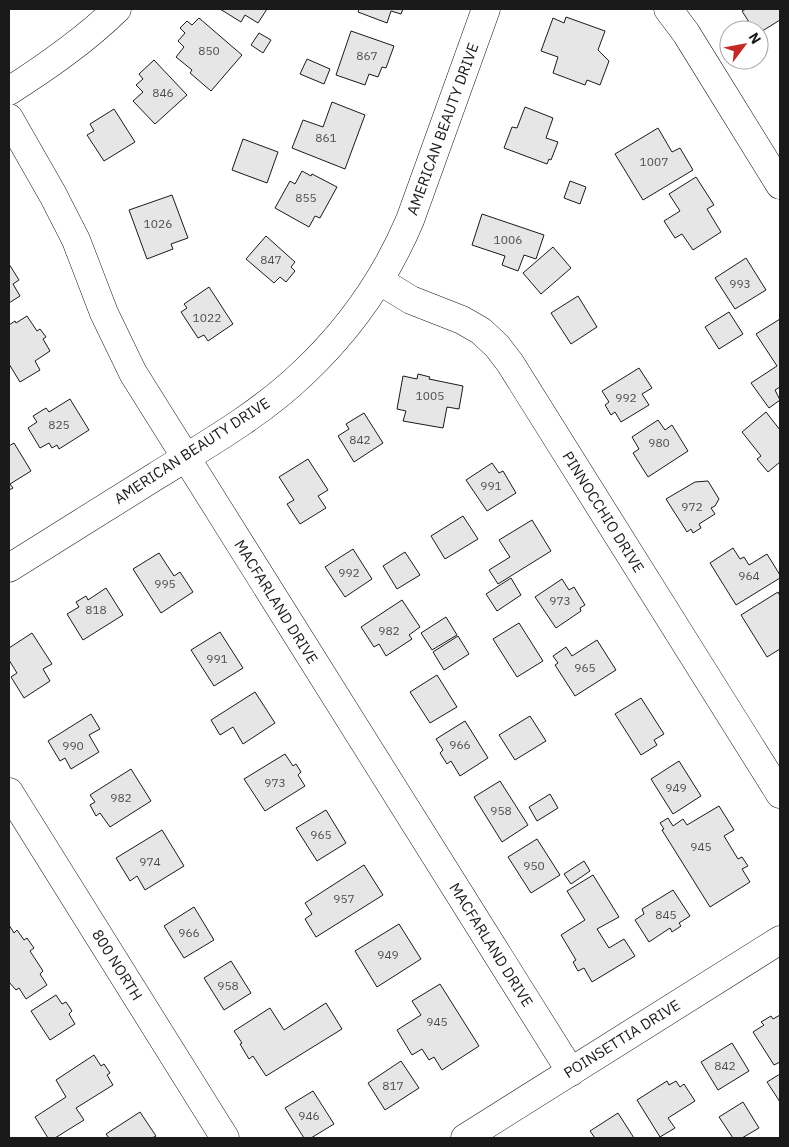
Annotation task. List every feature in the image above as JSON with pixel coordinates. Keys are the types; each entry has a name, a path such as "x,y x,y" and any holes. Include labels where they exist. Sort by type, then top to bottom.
{"street":[{"path":"9,91 67,53 117,9"},
{"name":"AMERICAN BEAUTY DRIVE","path":"9,568 256,412 302,375 343,331 380,281 397,250 410,220 486,9"},
{"path":"668,9 686,33 780,185"},
{"name":"MACFARLAND DRIVE","path":"9,118 53,195 76,240 104,313 133,373 570,1072"},
{"name":"PINNOCCHIO DRIVE","path":"380,281 411,300 462,320 481,331 497,346 780,794"},
{"name":"800 NORTH","path":"9,792 226,1138"},
{"name":"POINSETTIA DRIVE","path":"465,1138 780,940"}],"building":[{"path":"220,9 267,9 258,23 245,15 241,22"},
{"path":"359,9 403,9 401,14 391,11 387,23 358,12"},
{"path":"746,9 780,9 780,20 769,27 769,20 748,20 742,11"},
{"path":"566,17 605,31 598,50 609,61 600,85 587,80 585,85 553,73 558,57 541,51 553,18 564,23"},
{"path":"199,18 242,55 211,91 190,73 192,70 176,57 184,47 178,41 185,33 180,28 187,21 192,25"},
{"path":"351,31 394,46 386,68 382,67 378,77 369,74 365,85 336,75"},
{"path":"259,33 271,40 263,53 251,45"},
{"path":"307,59 330,69 324,84 300,74"},
{"path":"154,60 187,95 155,124 133,101 143,92 136,85 143,79 139,74"},
{"path":"332,102 365,115 345,169 292,148 303,120 323,127"},
{"path":"525,107 553,118 546,138 558,142 551,160 549,159 547,164 504,148 512,127 517,128"},
{"path":"114,109 135,142 104,161 87,135 94,131 90,124"},
{"path":"658,128 672,152 680,148 693,170 643,200 615,154"},
{"path":"243,139 278,152 267,183 232,170"},
{"path":"302,171 337,187 320,218 315,216 309,227 275,208 290,181 295,184"},
{"path":"696,177 714,205 707,209 721,232 693,250 682,234 675,238 664,221 680,211 669,194"},
{"path":"570,181 586,187 580,204 564,198"},
{"path":"172,195 188,238 171,244 173,249 147,259 129,210"},
{"path":"482,214 544,235 536,259 524,255 518,271 502,265 505,256 472,245"},
{"path":"266,236 295,262 291,267 295,271 286,282 280,277 274,283 246,259"},
{"path":"553,247 571,268 541,294 523,273"},
{"path":"746,258 766,290 735,309 715,278"},
{"path":"9,264 19,280 13,284 20,296 9,303"},
{"path":"209,287 233,324 208,341 204,335 198,338 181,312 187,308 184,304"},
{"path":"578,296 597,327 571,344 551,313"},
{"path":"729,312 743,334 719,349 705,327"},
{"path":"27,316 37,331 40,329 46,337 43,339 50,351 35,361 40,370 20,382 9,364 9,325"},
{"path":"780,319 780,387 775,390 780,400 769,408 751,383 777,366 756,334"},
{"path":"639,368 652,388 642,394 649,405 621,422 615,412 611,415 605,405 609,402 602,391"},
{"path":"418,374 430,377 429,379 463,386 459,409 447,407 443,428 403,421 406,411 397,409 403,376 417,379"},
{"path":"70,399 89,430 59,449 57,445 52,448 49,443 40,448 28,428 37,422 33,416 46,408 49,412"},
{"path":"766,412 780,430 780,462 768,472 757,459 761,456 742,432"},
{"path":"364,413 383,443 354,462 338,436 349,429 346,424"},
{"path":"658,420 665,430 672,425 688,451 648,477 633,453 639,449 632,437"},
{"path":"14,443 31,471 10,484 13,488 9,490 9,446"},
{"path":"308,459 328,490 318,496 326,508 300,524 287,504 294,500 279,477"},
{"path":"492,463 499,473 503,471 516,493 487,511 466,480"},
{"path":"708,481 719,499 715,506 711,508 715,514 699,524 701,528 693,533 691,529 687,532 666,499 695,482"},
{"path":"463,516 478,539 445,559 431,536"},
{"path":"532,520 551,551 498,584 489,570 510,557 499,540"},
{"path":"733,548 740,559 744,557 749,565 767,554 780,575 780,578 736,605 710,563"},
{"path":"353,549 372,579 345,597 325,567"},
{"path":"405,552 420,575 397,589 383,566"},
{"path":"159,553 174,576 180,572 193,592 161,613 133,569"},
{"path":"511,578 521,595 497,611 486,594"},
{"path":"562,579 569,590 574,587 585,605 580,608 581,611 556,628 535,597"},
{"path":"106,588 123,615 83,640 67,614 79,607 76,602 86,596 88,600"},
{"path":"778,592 780,596 780,649 767,657 741,615"},
{"path":"402,600 420,627 409,635 412,639 386,656 379,644 374,647 361,627"},
{"path":"446,617 457,635 432,650 421,633"},
{"path":"519,623 543,661 517,677 493,639"},
{"path":"220,632 243,668 214,686 191,650"},
{"path":"32,633 52,664 43,669 50,681 24,698 11,677 17,673 9,660 9,648"},
{"path":"458,636 469,654 444,670 433,652"},
{"path":"597,640 616,670 575,696 555,665 558,663 553,656 566,647 572,656"},
{"path":"437,675 457,707 430,723 410,692"},
{"path":"255,692 275,723 243,744 233,727 220,735 211,720"},
{"path":"641,698 664,734 654,740 657,745 641,755 615,714"},
{"path":"91,714 100,729 89,735 99,752 71,769 65,758 60,761 48,741"},
{"path":"530,716 546,741 515,760 499,735"},
{"path":"465,721 488,758 460,776 451,761 447,764 440,753 443,750 436,739"},
{"path":"285,754 293,766 296,764 301,772 298,775 305,786 265,811 244,779"},
{"path":"679,761 701,796 673,814 651,779"},
{"path":"131,769 151,801 110,827 100,813 96,816 90,805 95,802 90,795"},
{"path":"500,781 528,825 502,842 474,797"},
{"path":"550,794 558,808 537,821 529,807"},
{"path":"719,806 734,830 724,836 738,859 742,857 748,866 742,869 750,882 710,907 662,830 664,829 660,823 668,818 673,826 683,819 687,825"},
{"path":"326,810 346,843 317,861 296,828"},
{"path":"162,830 184,866 145,890 137,876 130,881 116,858"},
{"path":"537,839 560,875 531,893 508,857"},
{"path":"584,861 590,871 571,884 564,874"},
{"path":"364,865 383,895 316,937 305,919 312,914 305,903"},
{"path":"593,875 619,917 597,929 609,948 624,939 635,956 592,982 584,968 578,971 573,962 576,960 561,935 585,920 567,891"},
{"path":"673,890 690,916 679,923 681,926 672,932 670,928 649,942 635,920 644,914 642,909"},
{"path":"194,907 214,940 184,958 164,926"},
{"path":"399,924 421,959 377,987 355,951"},
{"path":"9,925 14,933 17,930 24,940 27,938 34,948 30,951 43,971 40,974 47,985 26,999 19,988 16,990 9,982"},
{"path":"231,961 251,993 224,1010 204,978"},
{"path":"440,984 479,1046 442,1070 434,1057 429,1060 422,1049 412,1055 397,1030 421,1015 412,1001"},
{"path":"56,995 62,1004 66,1002 72,1011 69,1014 75,1024 50,1040 31,1011"},
{"path":"326,1003 342,1029 266,1076 253,1056 249,1059 234,1031 270,1008 284,1030"},
{"path":"780,1015 780,1062 774,1065 753,1032 764,1025 761,1022 771,1016 773,1019"},
{"path":"732,1043 749,1071 718,1090 701,1062"},
{"path":"94,1055 101,1066 104,1064 110,1073 107,1075 113,1085 76,1108 84,1120 55,1138 48,1138 35,1117 66,1097 56,1080"},
{"path":"401,1061 419,1088 385,1110 368,1083"},
{"path":"780,1074 780,1102 767,1082"},
{"path":"667,1081 669,1085 676,1081 680,1087 684,1084 695,1101 668,1118 675,1128 660,1137 637,1100"},
{"path":"313,1091 334,1124 311,1138 304,1138 285,1108"},
{"path":"743,1102 759,1128 742,1138 733,1138 719,1117"},
{"path":"140,1112 156,1136 152,1138 109,1138 106,1134"},
{"path":"618,1113 634,1138 595,1138 590,1131"}]}
